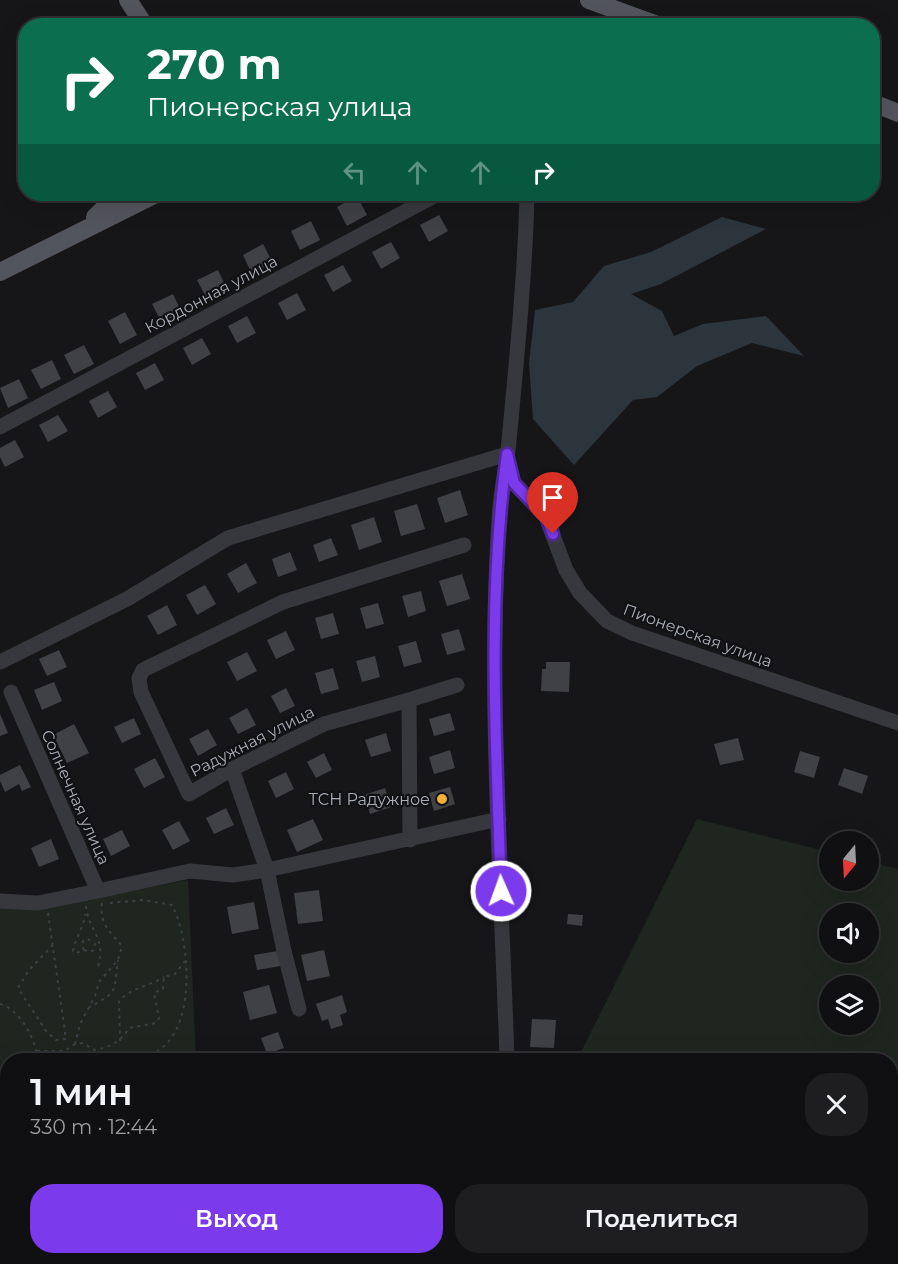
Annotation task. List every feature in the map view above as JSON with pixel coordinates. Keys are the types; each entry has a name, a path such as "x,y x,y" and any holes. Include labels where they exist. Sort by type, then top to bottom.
{"main road":[{"path":"128,0 140,18"},
{"path":"589,0 638,18"},
{"path":"880,106 898,112"},
{"path":"70,236 112,201"},
{"path":"0,272 142,201"}],"street":[{"name":"Кордонная улица","path":"0,427 425,201"},
{"path":"507,1053 496,764 496,585 499,516 507,454 527,201"},
{"path":"0,663 127,599 228,538 507,454"},
{"name":"Пионерская улица","path":"507,454 514,483 546,517 566,570 580,594 607,621 632,633 898,723"},
{"name":"Радужная улица","path":"457,685 324,724 232,769 189,794 141,692 140,678 143,670 283,602 464,545"},
{"name":"Солнечная улица","path":"11,693 100,897"},
{"path":"409,700 410,840"},
{"path":"232,769 267,870 299,1009"},
{"path":"100,897 190,871 233,875 267,870 499,819"},
{"name":"Солнечная улица","path":"0,901 47,902 82,894 100,897"}],"path":[{"path":"82,894 87,908 83,928 73,951 76,953 94,950 95,944 88,939 83,941"},
{"path":"87,1009 109,996 117,986 118,960 122,946 105,926 100,914 100,897 172,905 178,916 186,961 186,998 177,1026 164,1046 153,1053"},
{"path":"47,902 53,945 66,1039 56,1040 46,1031 18,987 29,970 53,945"},
{"path":"86,914 100,941 102,955 98,967"},
{"path":"79,936 83,941 84,950"},
{"path":"75,1044 99,982 118,960"},
{"path":"120,1041 119,1001 126,993 175,974 186,961"},
{"path":"0,1005 8,1006 17,1016 37,1051 65,1051 75,1044 83,1043 94,1050 107,1048 120,1041 129,1028 156,1023 159,1018 154,993 163,989 164,977"}],"shaded area":[{"path":"722,217 766,229 661,284 631,294 662,311 674,336 703,324 766,316 804,356 752,343 697,366 657,397 633,400 574,465 533,419 529,363 535,310 573,302 604,266 651,252"},
{"path":"697,819 819,850 819,891 879,891 879,864 898,869 898,1053 580,1053"},
{"path":"188,880 196,1053 0,1053 0,907 39,909"}],"building":[{"path":"348,201 360,201 367,215 347,226 337,207"},
{"path":"439,215 448,231 429,242 420,225"},
{"path":"311,221 320,240 300,250 291,231"},
{"path":"391,242 400,258 381,269 372,252"},
{"path":"263,244 273,263 252,274 243,255"},
{"path":"343,265 352,281 333,292 324,275"},
{"path":"218,270 227,289 207,299 197,280"},
{"path":"297,293 306,310 287,320 278,303"},
{"path":"173,294 182,313 162,323 152,304"},
{"path":"125,312 137,335 120,344 108,321"},
{"path":"247,316 256,333 237,343 228,326"},
{"path":"202,338 211,354 192,365 183,348"},
{"path":"84,345 94,364 74,374 64,355"},
{"path":"52,360 61,379 41,389 31,370"},
{"path":"155,363 164,380 145,390 136,373"},
{"path":"19,379 28,398 8,408 0,388"},
{"path":"108,391 117,407 98,418 89,401"},
{"path":"58,415 68,431 48,442 39,425"},
{"path":"15,440 24,457 5,467 0,457 0,448"},
{"path":"460,490 468,515 445,523 437,498"},
{"path":"417,504 425,529 401,536 394,511"},
{"path":"374,517 382,542 359,550 351,525"},
{"path":"331,538 338,555 319,562 313,545"},
{"path":"290,552 297,570 278,577 272,559"},
{"path":"246,563 257,583 238,593 227,574"},
{"path":"462,574 470,599 447,606 439,581"},
{"path":"205,585 216,604 197,615 186,595"},
{"path":"421,591 426,611 408,617 402,596"},
{"path":"378,603 384,624 366,629 360,608"},
{"path":"167,605 177,625 158,635 147,616"},
{"path":"333,613 339,634 321,639 315,618"},
{"path":"459,629 465,650 447,655 441,634"},
{"path":"286,631 295,650 276,659 267,640"},
{"path":"416,641 422,662 404,667 398,646"},
{"path":"59,650 67,667 47,676 39,659"},
{"path":"247,652 257,671 237,681 227,662"},
{"path":"375,656 380,677 362,682 356,661"},
{"path":"546,662 570,662 569,692 541,691 542,669 546,669"},
{"path":"333,668 339,689 321,694 315,673"},
{"path":"54,682 62,701 42,710 34,690"},
{"path":"286,688 295,706 280,713 271,696"},
{"path":"247,708 256,725 238,734 229,718"},
{"path":"450,713 455,730 434,736 429,719"},
{"path":"0,714 8,733 0,736"},
{"path":"134,718 141,734 122,743 114,727"},
{"path":"74,724 89,753 67,763 53,735"},
{"path":"208,729 217,745 198,756 189,739"},
{"path":"386,733 391,751 371,757 365,740"},
{"path":"738,738 744,760 720,765 714,744"},
{"path":"450,750 455,768 434,774 429,757"},
{"path":"800,751 820,757 814,778 794,772"},
{"path":"324,753 332,770 316,778 307,762"},
{"path":"155,758 165,777 144,788 134,769"},
{"path":"20,765 31,787 22,791 19,784 5,792 0,775"},
{"path":"844,768 868,776 862,794 838,785"},
{"path":"286,772 294,789 276,798 268,781"},
{"name":"ТСН Радужное","path":"450,787 455,804 434,811 429,793"},
{"path":"385,788 391,807 370,814 364,795"},
{"path":"226,808 234,825 214,834 206,818"},
{"path":"313,819 323,840 297,852 287,830"},
{"path":"179,821 190,841 173,850 162,830"},
{"path":"122,830 130,846 111,856 103,839"},
{"path":"51,839 59,859 39,867 31,848"},
{"path":"319,890 323,921 298,924 294,893"},
{"path":"254,902 259,929 232,934 227,907"},
{"path":"568,914 583,915 582,926 567,924"},
{"path":"324,950 330,976 307,981 301,955"},
{"path":"278,951 281,966 257,970 254,955"},
{"path":"269,985 277,1013 250,1020 243,992"},
{"path":"342,995 347,1012 340,1015 343,1025 331,1029 328,1019 322,1021 316,1004"},
{"path":"532,1019 556,1020 554,1048 530,1047"},
{"path":"278,1032 284,1048 267,1053 261,1038"}],"place":[{"name":"ТСН Радужное","path":"442,799"}],"route":[{"path":"501,891 496,764 496,585 499,516 507,454 514,483 546,517 553,534"}]}
